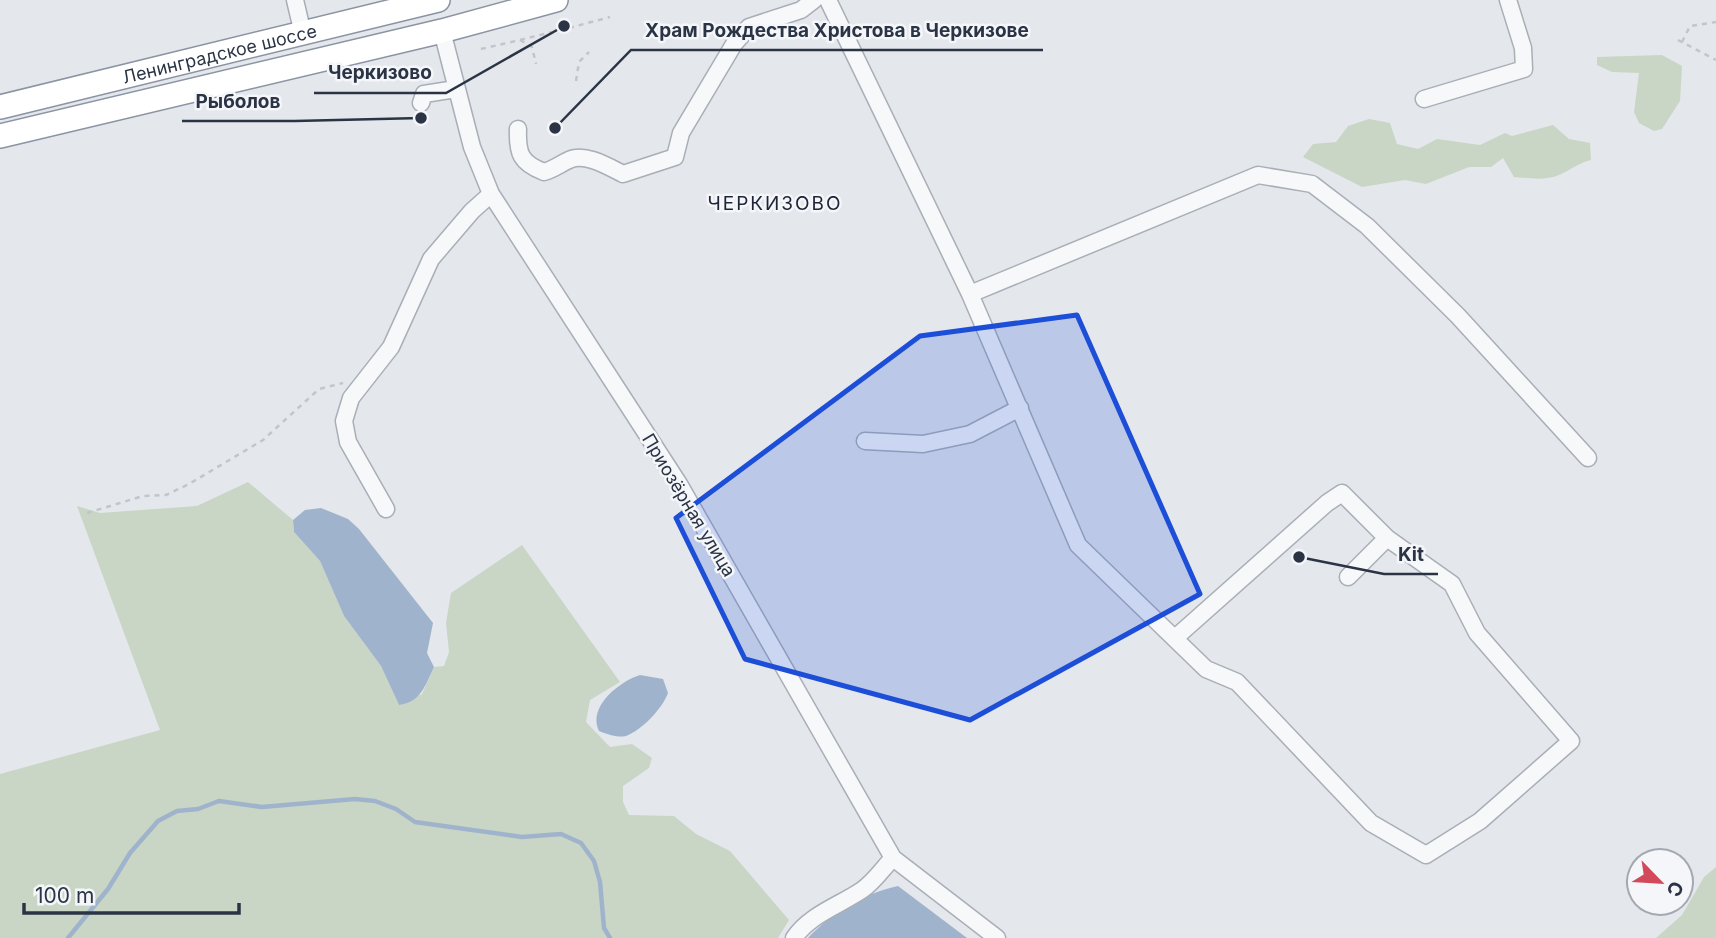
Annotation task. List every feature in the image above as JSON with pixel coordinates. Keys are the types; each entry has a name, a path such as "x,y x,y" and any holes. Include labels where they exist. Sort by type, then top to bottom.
{"highway":[{"name":"Ленинградское шоссе","path":"0,107 438,0"},
{"name":"Ленинградское шоссе","path":"0,136 442,31 556,0"}],"street":[{"path":"295,0 303,34"},
{"path":"518,129 517,150 525,164 544,172 560,167 571,159 588,159 624,174 676,157 681,134 734,44 748,27 801,10 814,0"},
{"path":"828,0 970,294 1078,545 1206,669 1237,682 1371,823 1426,855 1480,821 1571,741 1477,634 1452,584 1387,538 1342,493 1327,503 1175,638"},
{"path":"1424,99 1524,69 1523,48 1508,0"},
{"name":"Приозёрная улица","path":"442,31 472,147 491,194 679,484 893,858 996,938"},
{"path":"421,103 424,94 456,89"},
{"path":"970,294 1258,175 1312,184 1367,226 1448,307 1588,458"},
{"path":"386,509 348,442 344,421 351,398 391,348 431,259 472,211 491,194"},
{"path":"865,441 923,444 935,442 970,434 1020,408"},
{"path":"1348,577 1387,538"},
{"path":"794,938 799,930 865,888 893,858"}],"path":[{"path":"569,28 610,18"},
{"path":"1716,22 1690,26 1680,41 1716,60"},
{"path":"481,49 552,32"},
{"path":"520,40 532,47 536,64"},
{"path":"576,81 579,62 589,52"},
{"path":"87,513 143,496 166,495 189,484 263,440 318,389 367,377"}],"highlighted area":[{"path":"1077,315 1200,594 970,720 745,659 676,518 920,336"}],"green space":[{"path":"1662,55 1682,66 1680,101 1662,129 1654,131 1639,123 1634,112 1639,73 1612,72 1597,65 1597,57"},
{"path":"1369,119 1390,123 1397,144 1418,149 1437,139 1480,145 1505,133 1512,136 1553,125 1569,139 1590,143 1591,160 1548,178 1514,177 1503,158 1491,167 1469,167 1426,184 1405,180 1362,187 1303,157 1313,144 1336,142 1348,126"},
{"path":"248,482 293,520 294,532 320,561 344,616 381,666 399,705 422,694 434,667 444,666 449,652 446,623 451,593 522,545 620,682 590,700 586,722 610,747 632,744 652,758 649,768 623,786 623,802 629,815 674,816 696,834 730,851 789,920 778,938 0,938 0,774 160,730 77,506 100,513 197,506"},
{"path":"1716,867 1716,938 1656,938 1680,917 1695,917 1695,893 1704,877"}],"water":[{"path":"321,508 348,519 359,529 433,623 427,653 434,667 421,692 406,703 399,705 381,666 344,616 320,561 294,532 293,520 305,510"},
{"path":"640,675 663,679 668,693 661,706 645,724 626,736 599,731 596,722 601,704 623,683"},
{"path":"898,886 967,938 808,938 827,920 849,905"}],"waterway":[{"path":"68,938 108,889 130,853 158,821 177,811 198,809 219,801 262,807 355,799 375,801 396,809 415,822 522,837 561,834 581,843 594,861 600,882 604,928 610,938"}],"place":[{"name":"Черкизово","path":"564,26"},
{"name":"Рыболов","path":"421,118"},
{"name":"Храм Рождества Христова в Черкизове","path":"555,128"},
{"name":"Kit","path":"1299,557"}],"district":[{"name":"ЧЕРКИЗОВО","path":"775,203"}]}
